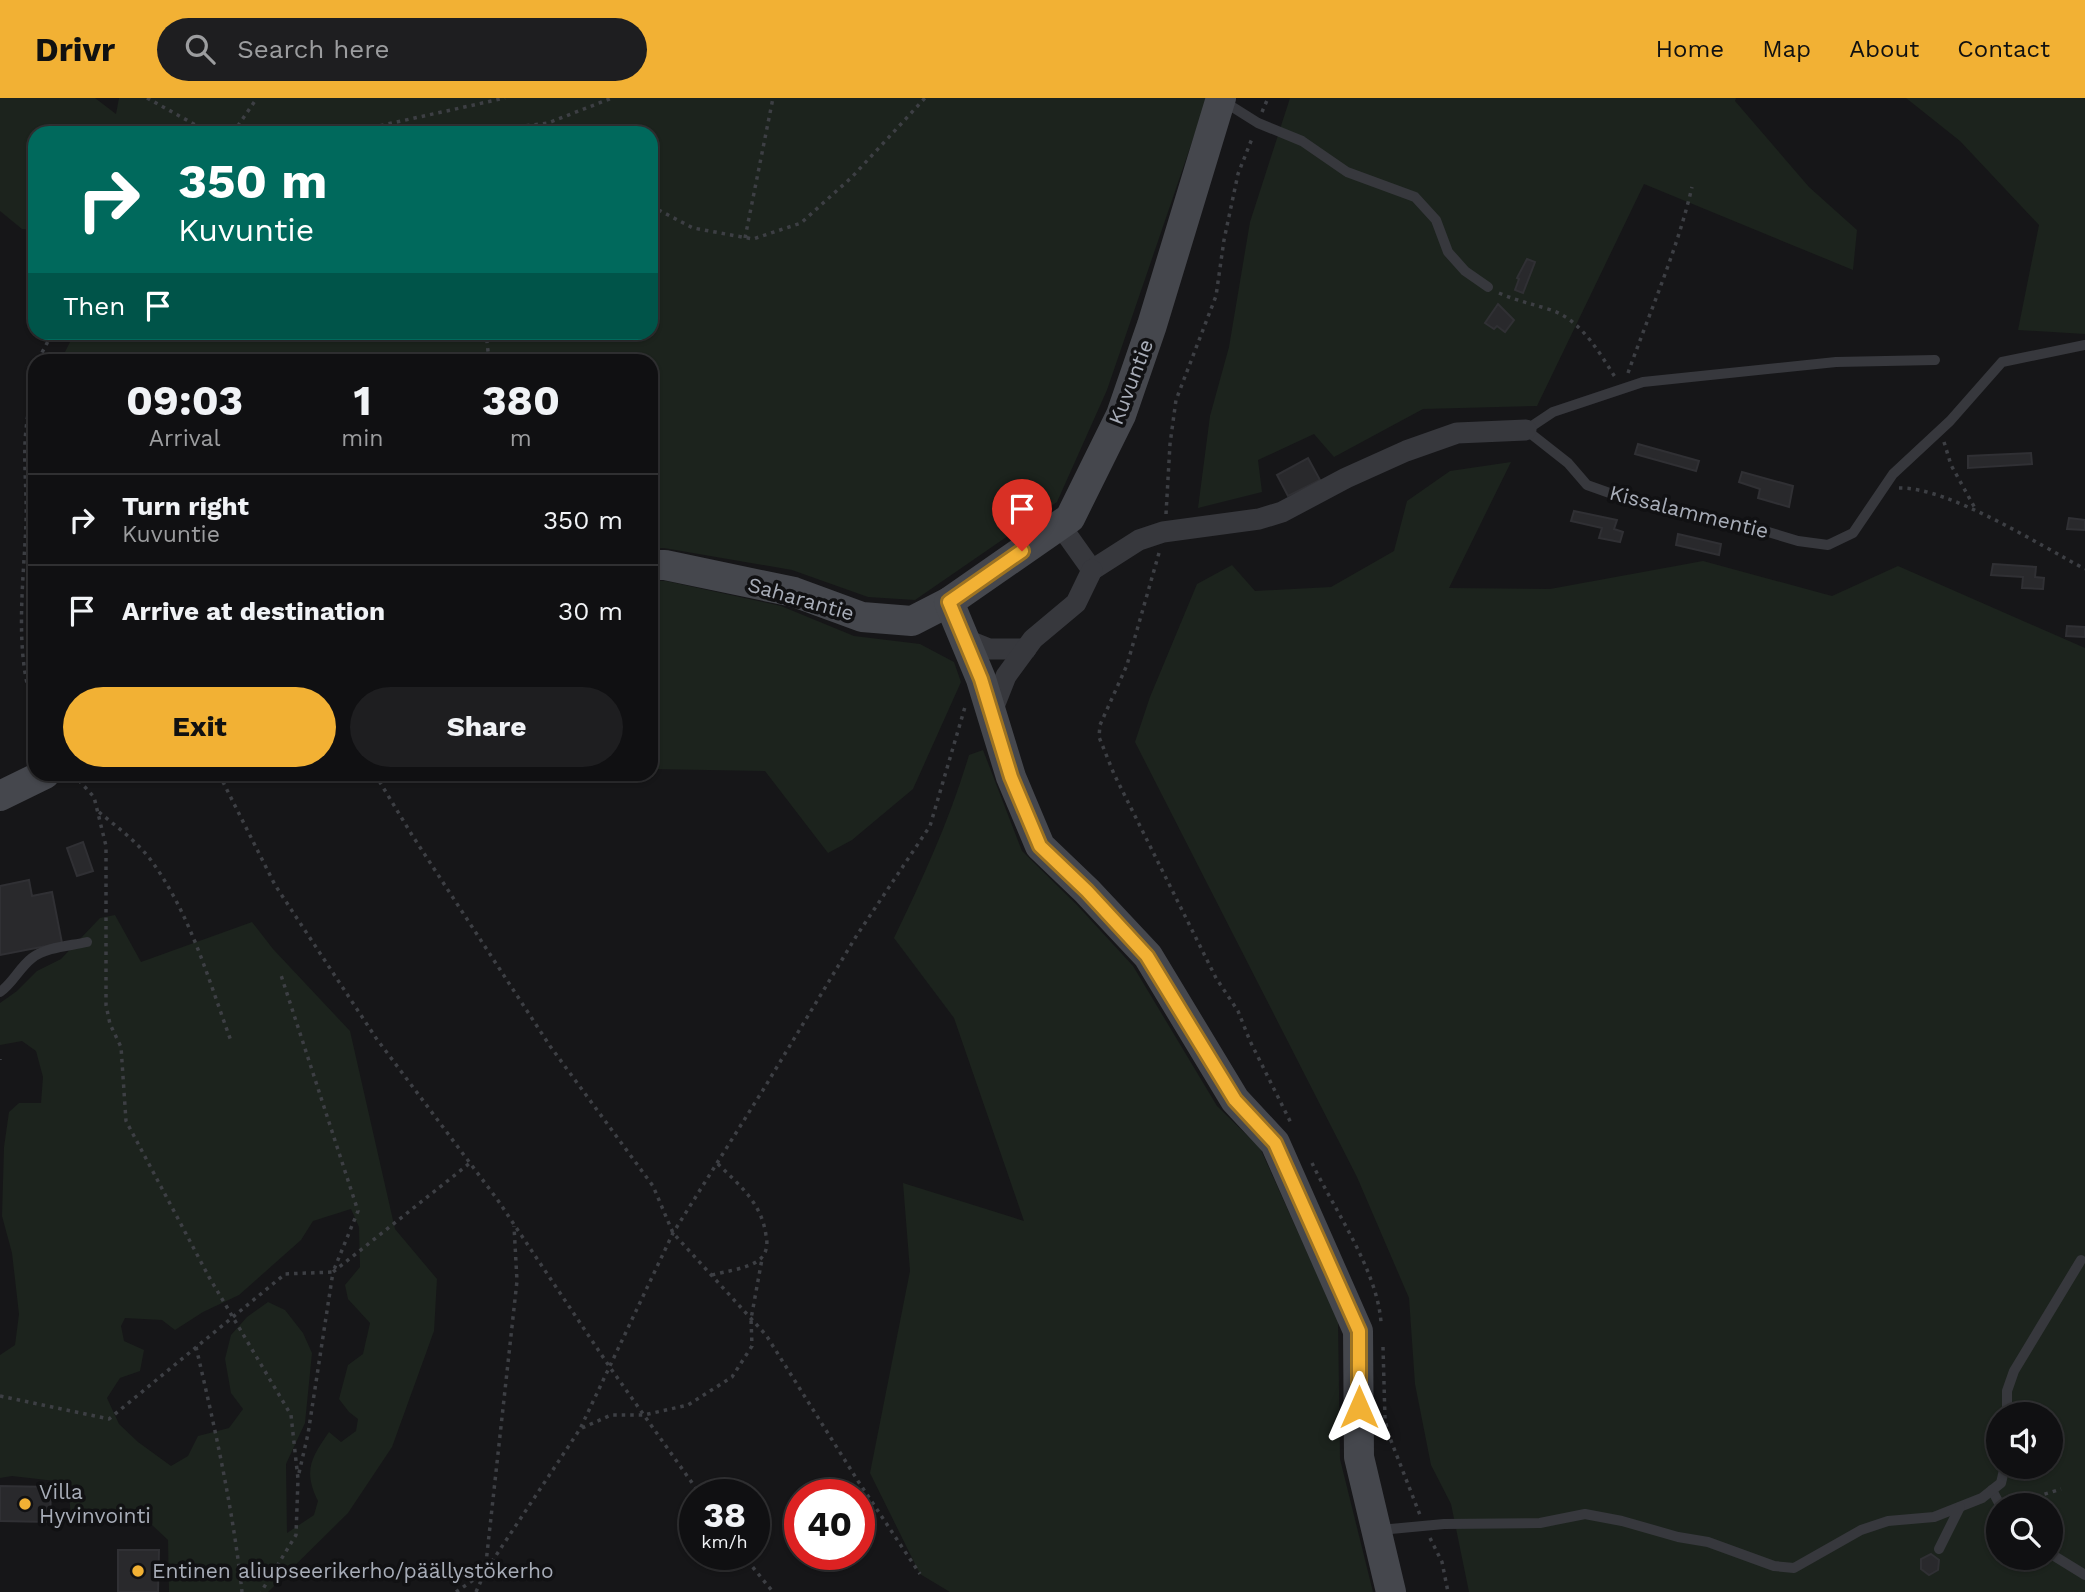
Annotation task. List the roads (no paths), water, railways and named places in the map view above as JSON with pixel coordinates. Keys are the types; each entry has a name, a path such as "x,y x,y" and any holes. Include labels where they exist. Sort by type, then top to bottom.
{"street":[{"name":"Kuvuntie","path":"949,602 1070,518 1121,415 1152,325 1221,99"},
{"path":"991,714 1006,676 1033,639 1076,603 1092,569 1139,540 1163,532 1259,519 1282,512 1370,467 1457,433 1525,430"},
{"path":"1060,525 1092,569"},
{"name":"Saharantie","path":"658,565 794,592 862,617 912,621 949,602"},
{"path":"949,602 981,679 1011,777 1040,846 1087,891 1147,956 1235,1100 1275,1143 1359,1331 1359,1457 1391,1592"},
{"path":"964,639 989,649 1026,649"},
{"path":"0,796 31,781"}],"lane":[{"path":"1221,99 1258,123 1302,141 1347,172 1415,197 1436,220 1448,252 1465,271 1488,287"},
{"name":"Kissalammentie","path":"1525,430 1568,463 1587,485 1632,501 1755,528 1798,541 1828,545 1853,533 1894,474 1940,430 2002,362 2085,345"},
{"path":"1525,430 1553,412 1643,382 1836,362 1935,360"},
{"path":"0,992 9,986 31,959 41,953 87,942"},
{"path":"2007,1402 2007,1391 2014,1371 2081,1260"},
{"path":"1377,1530 1540,1523 1585,1514 1707,1542 1774,1566 1794,1568 1870,1527 1888,1521 1934,1517 1982,1498 2001,1483 2002,1479"},
{"path":"1939,1549 1960,1507"},
{"path":"2063,1561 2085,1575"}],"place":[{"name":"Villa Hyvinvointi","path":"25,1504"},
{"name":"Entinen aliupseerikerho/päällystökerho","path":"138,1571"}]}
